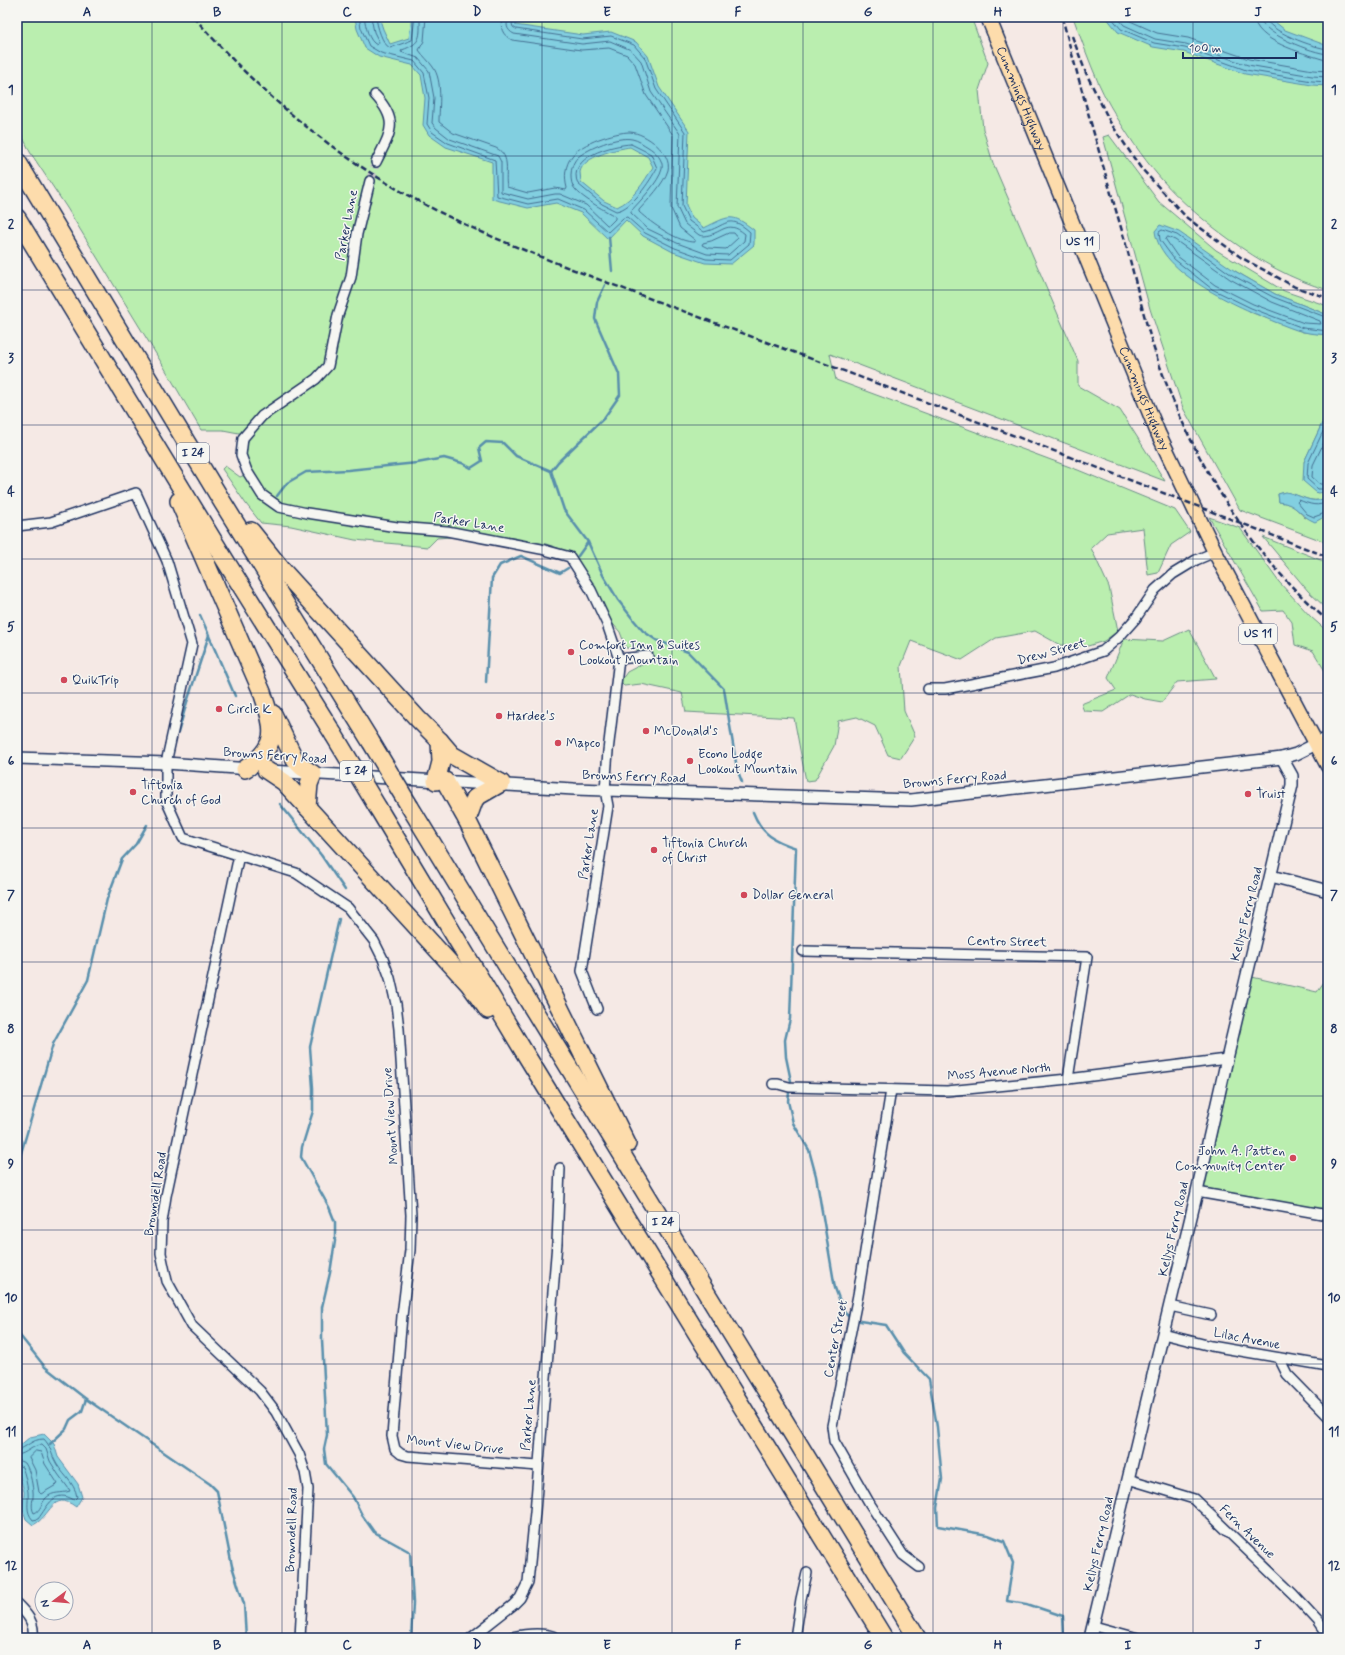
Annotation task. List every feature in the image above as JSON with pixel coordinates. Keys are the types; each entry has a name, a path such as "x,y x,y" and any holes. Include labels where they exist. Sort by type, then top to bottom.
{"highway":[{"name":"I 24","path":"17,161 223,503 371,742 917,1638"},
{"name":"I 24","path":"17,218 334,735 523,1050 884,1638"},
{"path":"153,442 262,692 295,760 302,767 313,774 309,784 307,807"},
{"path":"223,503 247,525 288,576 452,755 501,784"},
{"path":"245,769 258,760 270,742 272,729 262,692"},
{"path":"440,741 440,781 467,820 676,1242"},
{"path":"266,770 284,782 307,807 469,984 508,1036 523,1050"},
{"path":"467,820 475,798 501,784"}],"main road":[{"name":"Cummings Highway","path":"988,17 1138,388 1158,433 1215,552 1322,740 1328,766"}],"street":[{"path":"375,95 385,106 391,118 389,135 376,162"},
{"name":"Parker Lane","path":"370,181 357,234 351,277 338,315 328,366 316,379 262,416 243,438 241,455 247,471 262,495 279,507 307,513 397,527 446,531 541,549 570,557 592,590 607,624 619,659 605,790 608,806 582,971 597,1009"},
{"name":"Mount View Drive","path":"17,526 51,522 136,493 167,561 192,644 166,763 166,800 183,838 296,873 348,908 374,941 390,978 396,1004 399,1029 411,1215 410,1253 402,1316 392,1436 395,1449 401,1454 408,1456 538,1466"},
{"name":"Drew Street","path":"928,689 945,689 1054,668 1103,651 1136,618 1155,590 1173,574 1196,560 1215,552"},
{"path":"619,659 648,656"},
{"name":"Browns Ferry Road","path":"17,758 166,763 313,774 605,790 911,800 1282,758 1296,754 1322,740"},
{"name":"Kellys Ferry Road","path":"1090,1638 1162,1334 1170,1306 1226,1060 1292,786 1292,776 1282,758"},
{"name":"Browndell Road","path":"239,855 167,1193 162,1222 161,1253 167,1281 192,1326 260,1391 276,1412 299,1454 308,1490 300,1638"},
{"path":"1271,876 1328,890"},
{"name":"Centro Street","path":"803,951 1087,957 1068,1079"},
{"name":"Moss Avenue North","path":"772,1084 789,1087 947,1091 1068,1079 1226,1060"},
{"name":"Center Street","path":"891,1090 858,1295 832,1426 834,1441 870,1504 903,1555 919,1567"},
{"name":"Parker Lane","path":"471,1638 513,1605 526,1589 528,1582 557,1243 560,1168"},
{"path":"1197,1192 1328,1215"},
{"path":"1170,1306 1211,1315"},
{"name":"Lilac Avenue","path":"1162,1334 1211,1346 1328,1366"},
{"path":"1279,1358 1287,1374 1328,1416"},
{"name":"Fern Avenue","path":"1128,1479 1194,1499 1293,1594 1318,1621 1328,1636"},
{"path":"795,1638 807,1573"},
{"path":"17,1604 30,1618 34,1630 33,1638"},
{"path":"1094,1626 1138,1638"},
{"path":"512,1638 525,1636 549,1636 555,1638"}],"green space":[{"path":"17,17 971,17 988,63 979,90 983,129 993,163 1078,361 1078,386 1120,410 1165,481 830,354 836,380 1078,470 1175,510 1190,532 1171,545 1158,573 1148,575 1143,528 1107,533 1091,548 1109,587 1118,631 1104,641 1088,646 1060,645 1035,631 996,638 962,660 911,641 901,666 904,711 915,736 901,758 888,755 875,726 857,717 838,721 834,746 815,780 806,781 794,718 686,712 682,693 641,684 624,686 620,682 627,672 646,662 635,648 626,648 620,632 606,616 585,572 572,553 546,544 481,535 437,538 428,547 355,540 291,526 261,523 222,469 225,466 240,477 252,472 246,457 244,434 223,430 201,430 67,208 30,152 17,125"},
{"path":"1073,17 1328,17 1328,290 1288,275 1253,255 1212,226 1170,189 1146,160 1110,105 1095,74"},
{"path":"1109,135 1159,202 1216,250 1284,291 1328,306 1328,315 1275,294 1235,271 1250,312 1303,332 1328,335 1328,414 1326,415 1304,462 1324,493 1328,492 1328,496 1315,500 1285,493 1278,494 1279,502 1293,507 1305,518 1328,504 1328,543 1240,510 1183,408 1150,309 1103,137"},
{"path":"1209,517 1240,528 1279,582 1311,617 1328,632 1328,676 1313,651 1295,645 1292,622 1283,610 1263,611"},
{"path":"1263,537 1328,563 1328,610 1308,591"},
{"path":"1189,629 1216,679 1177,682 1162,702 1145,699 1130,694 1103,712 1084,711 1081,704 1116,690 1108,678 1124,639 1163,641"},
{"path":"1328,976 1328,1210 1204,1188 1252,977 1317,992"}],"water":[{"path":"355,17 379,17 390,44 409,38 412,17 524,17 515,25 583,35 611,32 636,42 648,56 659,87 689,131 686,205 692,218 704,228 725,219 735,218 740,220 754,230 754,245 731,264 705,263 673,252 643,236 626,220 608,239 581,213 556,203 528,208 492,199 492,162 446,147 429,135 423,125 425,98 421,75 412,65 379,57 365,48 357,29","holes":["630,147 648,157 653,167 650,173 633,195 617,207 604,201 581,182 580,172 582,166 601,154"]},
{"path":"1106,17 1269,17 1285,30 1328,46 1328,86 1312,85 1245,74 1184,52 1153,47 1118,32"},
{"path":"1160,225 1179,232 1235,271 1275,294 1328,315 1328,335 1293,329 1242,308 1203,287 1186,275 1171,261 1160,247 1155,231"},
{"path":"1328,414 1328,492 1317,493 1303,481 1304,462 1326,415"},
{"path":"1285,492 1312,500 1323,499 1328,496 1326,516 1315,522 1294,507 1279,502 1278,494"},
{"path":"44,1434 54,1444 58,1457 78,1484 82,1497 76,1507 68,1502 62,1501 57,1503 33,1525 26,1519 23,1510 24,1492 17,1465 17,1448 30,1437"}],"waterway":[{"path":"609,237 612,271"},
{"path":"551,471 558,462 604,418 620,395 619,374 595,319 597,302 605,285"},
{"path":"277,496 287,483 306,472 348,470 417,463 444,458 462,463 471,468 482,461 479,448 486,442 503,443 516,456 551,471 564,510 588,542 603,575 618,600 632,618 643,631 656,640 688,652 724,689 737,769 742,782"},
{"path":"578,556 588,542"},
{"path":"486,682 492,578 500,565 521,556 560,573 568,568"},
{"path":"178,733 209,635 200,615"},
{"path":"209,636 235,696"},
{"path":"280,804 321,855 345,890"},
{"path":"753,812 765,832 776,840 796,848 790,1019 785,1040 786,1057 791,1081"},
{"path":"17,1167 53,1044 88,980 107,899 122,859 136,844 147,825"},
{"path":"339,919 310,1047 313,1111 302,1147 301,1157 329,1207 335,1222 335,1241 330,1273 322,1307 322,1340 327,1435 324,1449 326,1464 353,1497 362,1515 374,1532 410,1552 413,1603 411,1638"},
{"path":"789,1093 788,1101 793,1123 809,1150 816,1176 835,1288 844,1312 851,1319"},
{"path":"860,1321 886,1325 904,1353 929,1379 937,1427 942,1479 937,1508 938,1526 988,1535 1004,1541 1013,1563 1007,1601 1027,1604 1063,1616 1064,1638"},
{"path":"17,1332 45,1367 86,1399 210,1484 217,1491 232,1566 244,1604 246,1638"},
{"path":"50,1444 66,1429 70,1420 82,1411 86,1399"}],"tunnel":[{"path":"370,181 376,162"}],"railway":[{"path":"194,17 239,66 288,112 314,133 341,153 397,189 470,227 595,278 953,412 1328,557"},
{"path":"1062,17 1155,352 1185,427 1203,463 1246,532 1298,593 1328,621"},
{"path":"1072,36 1086,73 1110,122 1140,167 1187,218 1242,258 1295,287 1328,298"}],"place":[{"name":"Comfort Inn & Suites Lookout Mountain","path":"571,652"},
{"name":"QuikTrip","path":"64,680"},
{"name":"Circle K","path":"219,709"},
{"name":"Hardee's","path":"499,716"},
{"name":"McDonald's","path":"646,731"},
{"name":"Mapco","path":"558,743"},
{"name":"Econo Lodge Lookout Mountain","path":"690,761"},
{"name":"Tiftonia Church of God","path":"133,792"},
{"name":"Truist","path":"1248,794"},
{"name":"Tiftonia Church of Christ","path":"654,850"},
{"name":"Dollar General","path":"744,895"},
{"name":"John A. Patten Community Center","path":"1293,1158"}]}
